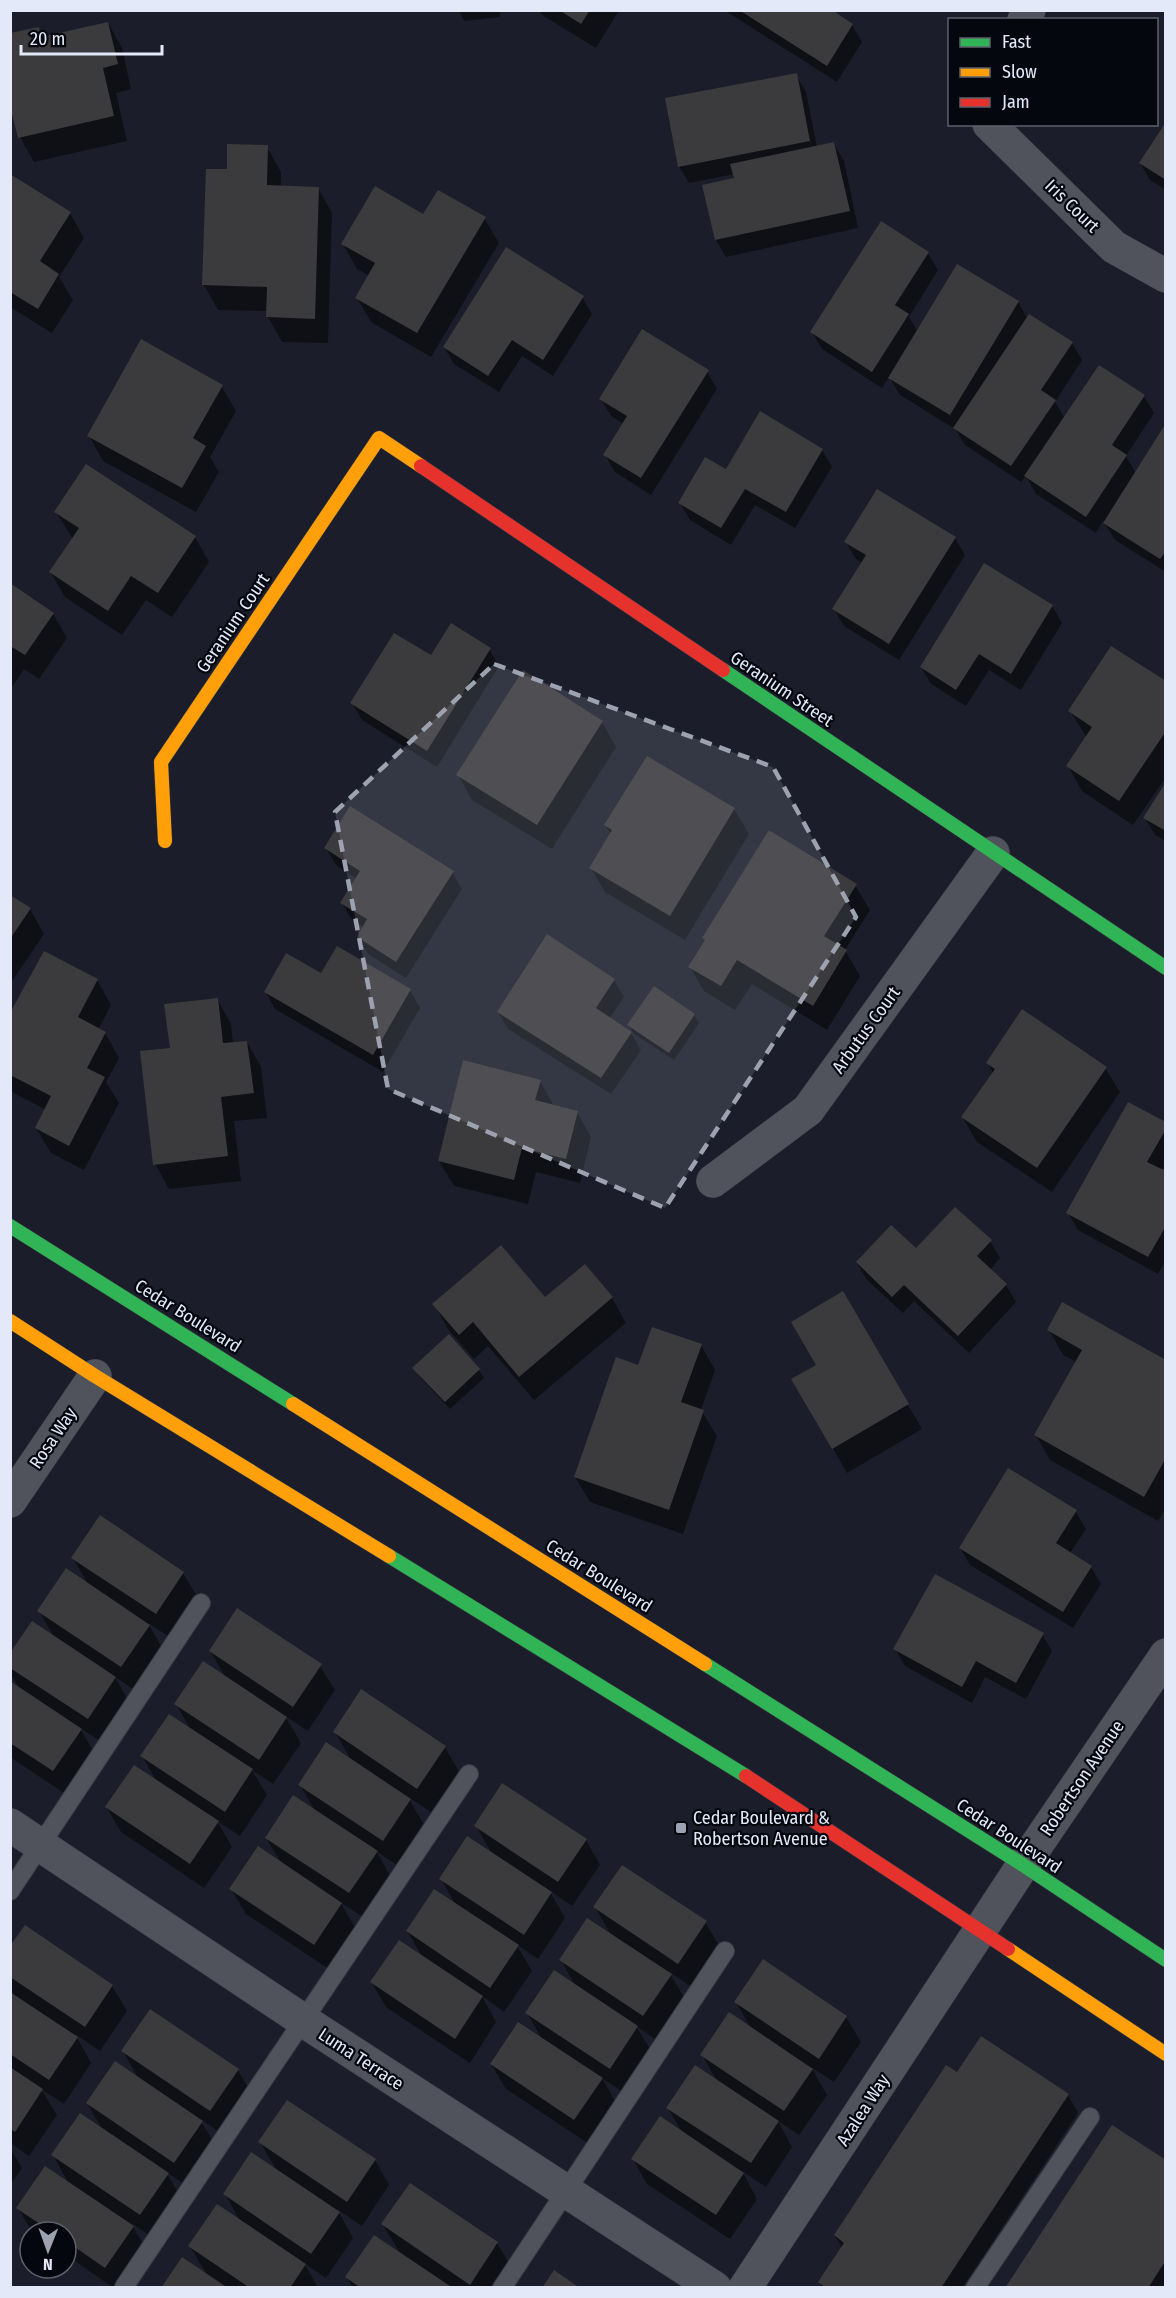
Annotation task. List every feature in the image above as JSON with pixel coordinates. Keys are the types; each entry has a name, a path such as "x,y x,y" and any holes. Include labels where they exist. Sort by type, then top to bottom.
{"main road":[{"name":"Geranium Court","path":"165,841 161,762 379,438"},
{"name":"Geranium Street","path":"379,438 1166,968"},
{"name":"Cedar Boulevard","path":"10,1226 1023,1865 1166,1960"},
{"path":"10,1321 95,1376 724,1762 1166,2054"}],"street":[{"name":"Iris Court","path":"991,126 1114,247 1166,276"},
{"name":"Arbutus Court","path":"712,1181 808,1110 993,853"},
{"name":"Rosa Way","path":"10,1501 95,1376"},
{"name":"Robertson Avenue","path":"980,1931 1166,1655"},
{"name":"Luma Terrace","path":"10,1825 304,2021 715,2288"},
{"name":"Azalea Way","path":"745,2288 980,1931"}],"lane":[{"path":"10,1891 201,1603"},
{"path":"124,2288 469,1774"},
{"path":"502,2288 725,1951"},
{"path":"975,2288 1090,2117"}],"highlighted area":[{"path":"494,664 773,767 856,917 665,1208 388,1089 335,812"}],"building":[{"path":"559,10 590,10 581,24"},
{"path":"739,10 832,10 853,24 827,66"},
{"path":"108,22 118,64 103,68 114,116 18,138 10,106 10,33 39,27 41,37"},
{"path":"797,73 810,141 678,167 665,98"},
{"path":"1166,122 1166,180 1139,163"},
{"path":"834,142 850,211 715,240 702,185 734,178 730,164"},
{"path":"227,144 268,145 267,185 319,187 315,319 266,317 267,287 202,285 206,169 227,169"},
{"path":"10,174 71,212 40,261 59,274 38,309 10,292"},
{"path":"375,186 423,214 438,190 486,217 417,333 355,298 375,263 341,244"},
{"path":"881,221 929,252 895,305 909,314 872,372 810,332"},
{"path":"506,247 584,296 543,360 512,340 488,376 443,347"},
{"path":"957,264 1019,301 950,415 888,378"},
{"path":"1029,314 1073,342 1041,390 1056,400 1011,466 953,428"},
{"path":"642,329 709,370 641,478 603,455 627,416 599,399"},
{"path":"141,339 223,385 193,438 206,446 182,488 87,436"},
{"path":"1099,365 1145,395 1112,445 1127,455 1086,517 1024,476"},
{"path":"760,411 823,449 786,512 745,489 721,528 678,503 705,457 726,469"},
{"path":"1166,423 1166,551 1160,559 1103,523"},
{"path":"86,464 196,536 158,593 131,576 108,611 49,572 79,528 54,512"},
{"path":"877,489 956,537 889,644 832,609 866,555 844,542"},
{"path":"984,563 1053,605 1011,674 979,654 956,690 920,667"},
{"path":"10,583 54,613 25,655 10,646"},
{"path":"451,623 491,648 427,751 350,703 394,633 431,655"},
{"path":"1111,646 1166,681 1166,731 1119,801 1066,766 1092,727 1068,711"},
{"path":"523,670 603,721 537,825 456,775"},
{"path":"647,756 735,808 670,916 589,868 612,830 604,825"},
{"path":"1166,782 1166,831 1143,818"},
{"path":"350,806 454,871 396,962 357,937 367,919 340,903 360,871 324,848"},
{"path":"769,830 857,884 824,936 847,950 813,1006 737,960 721,986 688,967 705,940 702,938"},
{"path":"10,895 31,908 10,939"},
{"path":"547,934 615,979 596,1008 632,1032 601,1078 497,1012"},
{"path":"337,946 411,989 373,1055 264,992 286,953 321,973"},
{"path":"44,951 98,979 78,1017 106,1032 87,1068 105,1077 69,1146 35,1128 51,1096 10,1075 10,1013"},
{"path":"654,986 695,1014 669,1053 627,1025"},
{"path":"218,998 223,1043 247,1041 254,1093 221,1097 228,1156 153,1165 140,1051 170,1048 164,1004"},
{"path":"1022,1009 1107,1067 1037,1168 961,1117 995,1069 986,1063"},
{"path":"463,1060 541,1080 535,1100 578,1111 566,1159 522,1148 514,1180 438,1161"},
{"path":"1128,1102 1166,1122 1166,1129 1147,1162 1166,1171 1166,1226 1148,1257 1066,1213"},
{"path":"955,1207 992,1240 977,1256 1007,1284 958,1336 904,1285 892,1297 856,1262 891,1225 916,1248"},
{"path":"501,1245 545,1297 585,1264 613,1297 519,1377 473,1322 459,1335 432,1304"},
{"path":"843,1291 909,1404 832,1449 791,1379 816,1365 791,1322"},
{"path":"1062,1302 1166,1360 1166,1458 1144,1497 1034,1435 1082,1350 1047,1330"},
{"path":"652,1327 702,1344 681,1402 704,1410 669,1510 574,1477 616,1357 638,1365"},
{"path":"449,1334 480,1369 445,1402 412,1368"},
{"path":"1008,1468 1077,1510 1056,1543 1092,1566 1063,1612 959,1548"},
{"path":"100,1515 184,1572 156,1614 71,1558"},
{"path":"66,1568 150,1625 121,1667 37,1611"},
{"path":"935,1574 1044,1633 1016,1683 976,1661 962,1687 893,1649"},
{"path":"237,1608 322,1664 293,1707 209,1651"},
{"path":"32,1621 116,1677 88,1719 10,1668 10,1653"},
{"path":"203,1661 287,1717 259,1760 174,1704"},
{"path":"10,1681 82,1729 53,1771 10,1743"},
{"path":"361,1689 446,1746 417,1789 333,1732"},
{"path":"169,1714 253,1769 225,1812 140,1756"},
{"path":"326,1742 411,1799 383,1841 298,1785"},
{"path":"134,1765 219,1821 190,1864 105,1807"},
{"path":"502,1783 587,1839 558,1882 474,1826"},
{"path":"293,1795 378,1851 349,1893 265,1838"},
{"path":"467,1836 552,1892 524,1935 439,1879"},
{"path":"258,1846 342,1903 314,1945 229,1889"},
{"path":"622,1865 707,1921 678,1964 593,1907"},
{"path":"434,1889 519,1945 490,1988 406,1931"},
{"path":"587,1918 672,1974 643,2016 559,1960"},
{"path":"25,1925 113,1985 85,2027 10,1977 10,1946"},
{"path":"399,1940 483,1996 455,2039 370,1982"},
{"path":"763,1959 847,2016 819,2059 734,2002"},
{"path":"554,1970 638,2026 610,2069 525,2013"},
{"path":"10,1992 78,2037 49,2080 10,2054"},
{"path":"150,2009 239,2069 210,2111 121,2051"},
{"path":"729,2012 813,2069 784,2111 700,2055"},
{"path":"518,2022 603,2078 574,2120 490,2064"},
{"path":"981,2036 1069,2094 941,2288 826,2288 818,2282 844,2243 834,2235 946,2065 957,2072"},
{"path":"115,2061 203,2121 174,2163 86,2103"},
{"path":"695,2065 779,2121 751,2163 666,2108"},
{"path":"10,2067 43,2089 15,2132 10,2129"},
{"path":"287,2100 376,2159 347,2202 258,2142"},
{"path":"80,2113 169,2173 140,2215 51,2155"},
{"path":"660,2116 744,2173 716,2215 631,2159"},
{"path":"1112,2125 1166,2160 1166,2260 1148,2288 1005,2288"},
{"path":"251,2152 340,2212 311,2254 223,2194"},
{"path":"45,2166 134,2226 105,2268 78,2249 78,2220 34,2220 16,2208"},
{"path":"410,2183 498,2242 470,2285 381,2224"},
{"path":"217,2204 306,2264 290,2288 250,2288 188,2246"},
{"path":"374,2235 453,2288 361,2288 345,2277"},
{"path":"182,2257 228,2288 161,2288"},
{"path":"554,2270 580,2288 542,2288"}],"traffic: fast":[{"path":"723,670 1166,968"},
{"path":"10,1226 293,1404"},
{"path":"389,1556 746,1776"},
{"path":"705,1664 1023,1865 1166,1960"}],"traffic: slow":[{"path":"165,841 161,762 379,438 421,466"},
{"path":"10,1321 95,1376 389,1556"},
{"path":"293,1404 705,1664"},
{"path":"1008,1949 1166,2054"}],"traffic: jam":[{"path":"421,466 723,670"},
{"path":"746,1776 1008,1949"}],"place":[{"name":"Cedar Boulevard & Robertson Avenue","path":"681,1828"}]}
